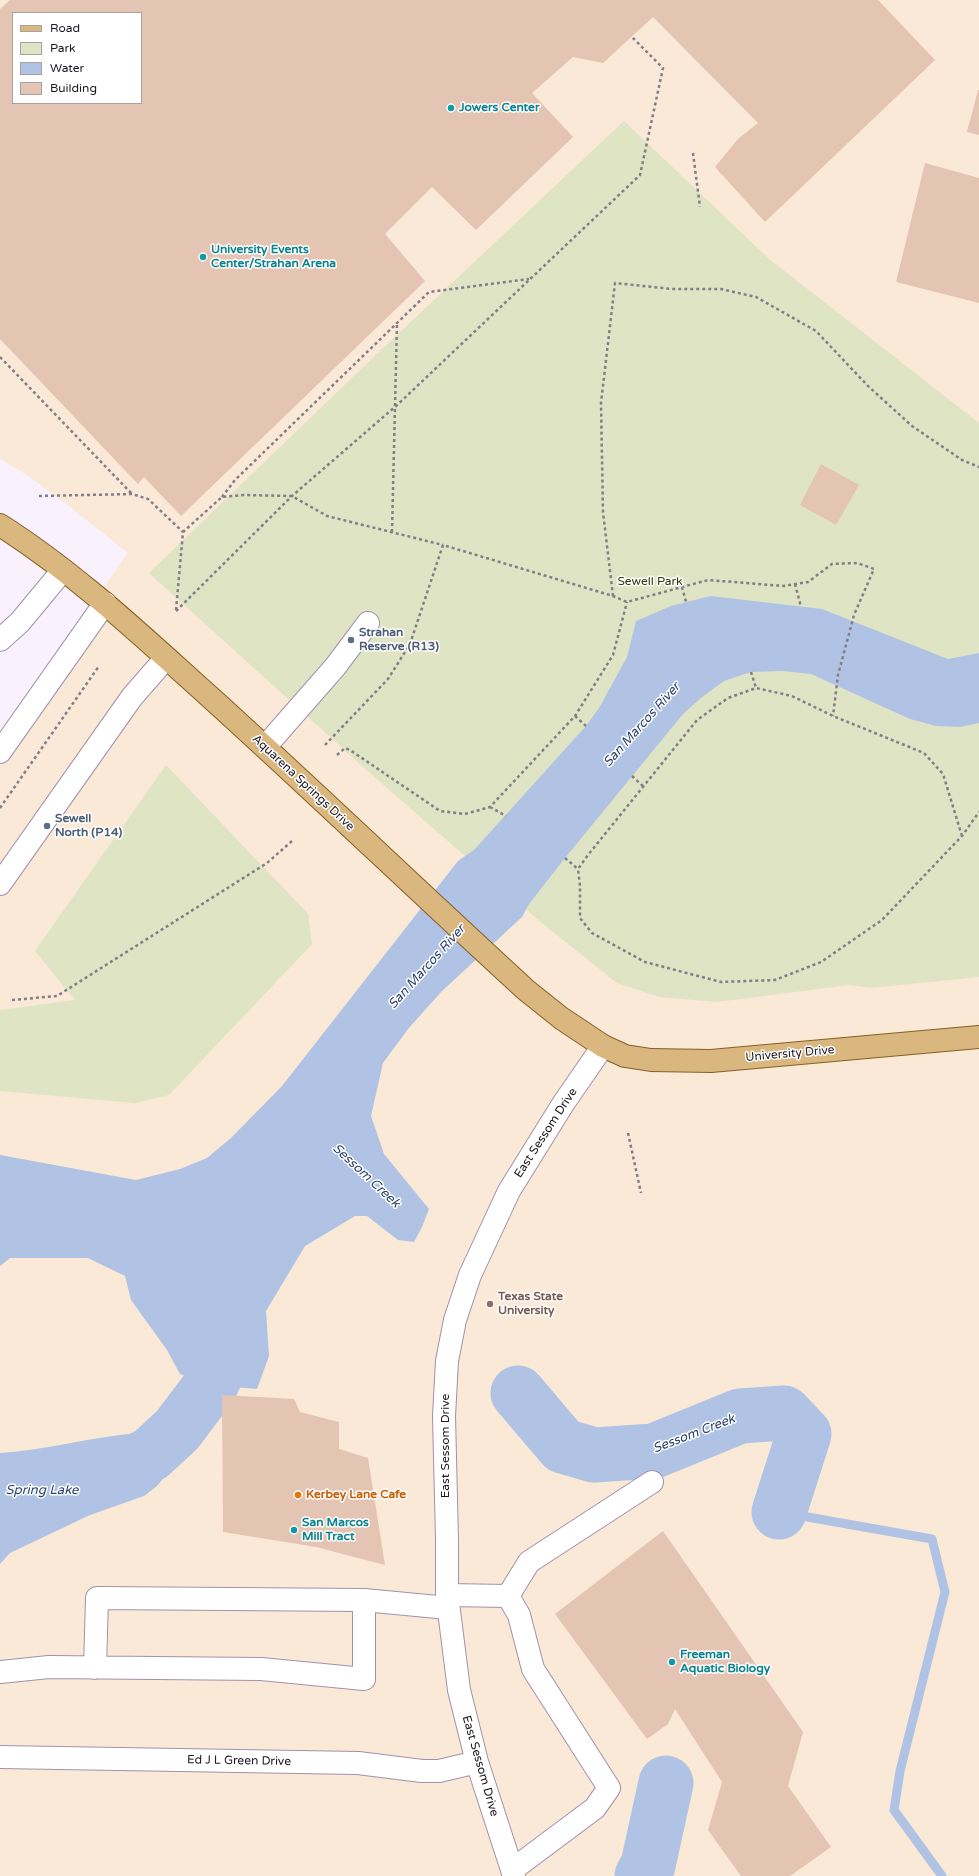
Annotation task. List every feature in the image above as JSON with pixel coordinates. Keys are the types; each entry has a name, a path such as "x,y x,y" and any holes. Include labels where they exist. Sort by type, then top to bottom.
{"main road":[{"name":"Aquarena Springs Drive","path":"0,525 24,540 105,603 265,747 526,990 560,1018 603,1046"},
{"name":"University Drive","path":"603,1046 625,1056 651,1060 711,1061 979,1038"}],"street":[{"path":"0,640 20,622 63,570"},
{"path":"0,752 105,603"},
{"path":"265,747 335,667 368,623"},
{"path":"0,884 132,697 166,658"},
{"name":"East Sessom Drive","path":"513,1873 477,1762 459,1690 448,1602 444,1416 447,1361 455,1320 470,1276 509,1191 563,1104 603,1046"},
{"path":"508,1596 529,1562 652,1482"},
{"path":"95,1668 97,1598 448,1602 508,1596"},
{"path":"508,1596 519,1615 533,1669 609,1788 595,1808 513,1873"},
{"path":"0,1672 49,1667 261,1669 364,1679 364,1600"},
{"name":"Ed J L Green Drive","path":"0,1757 358,1764 422,1771 439,1771 477,1762"}],"path":[{"path":"529,279 429,292 235,480 222,497 182,532 176,611 292,496 396,406 640,175 663,68 632,37"},
{"path":"693,153 700,207"},
{"path":"613,596 603,512 601,403 615,284 672,289 720,289 756,297 816,331 868,386 912,426 962,460 979,467"},
{"path":"392,532 397,323"},
{"path":"0,357 132,494"},
{"path":"38,496 132,494 148,499 182,532"},
{"path":"222,497 243,495 292,496 327,516 443,545 613,596 627,602 708,580 784,586 808,582 832,564 857,563 874,569 852,622 838,675 833,716"},
{"path":"325,745 388,679 410,644 443,545"},
{"path":"795,584 801,606"},
{"path":"682,587 686,602"},
{"path":"337,755 345,748 350,750 440,811 465,814 490,807 575,716 613,655 627,602"},
{"path":"0,808 99,666"},
{"path":"751,672 756,688"},
{"path":"962,836 943,774 924,753 833,716 792,696 756,688 728,698 698,720 578,870 580,918 592,933 645,962 721,982 775,980 821,962 882,920 962,836 979,812"},
{"path":"575,716 586,726"},
{"path":"632,776 644,787"},
{"path":"490,807 506,816"},
{"path":"12,1000 57,996 267,863 292,841"},
{"path":"565,858 578,870"},
{"path":"628,1133 641,1192"}],"shaded area":[{"name":"Texas State University","path":"0,0 979,0 979,1876 0,1876 0,733 128,553 27,475 0,459"}],"green space":[{"name":"Sewell Park","path":"624,121 769,259 979,423 979,977 872,988 850,985 717,1002 659,997 617,983 543,924 371,774 149,573 380,351"},
{"path":"166,765 308,914 312,944 169,1095 135,1103 0,1091 0,1010 75,1000 35,951"}],"water":[{"path":"711,596 822,609 948,659 979,653 979,723 960,727 936,726 910,719 811,674 783,671 751,672 724,681 702,697 683,714 565,858 529,904 522,917 441,992 408,1029 383,1063 371,1116 384,1154 429,1209 414,1242 398,1240 367,1216 355,1216 305,1246 266,1311 269,1356 257,1389 211,1385 180,1374 167,1350 131,1300 125,1276 88,1258 10,1258 0,1266 0,1155 136,1180 180,1169 207,1158 231,1138 282,1086 458,861 474,850 586,726 599,708 627,657 636,621 671,606"},
{"name":"Spring Lake","path":"137,1433 166,1475 157,1486 144,1496 90,1515 10,1553 0,1564 0,1453"}],"building":[{"name":"University Events Center/Strahan Arena","path":"10,0 878,0 935,60 765,222 715,167 738,139 758,123 653,17 603,63 573,57 532,93 573,137 476,230 432,187 385,234 425,281 181,516 144,477 138,484 0,339 0,9"},
{"path":"979,90 979,135 967,132"},
{"path":"925,163 979,178 979,303 896,282"},
{"path":"821,464 859,485 836,525 800,505"},
{"name":"Kerbey Lane Cafe","path":"222,1395 294,1399 300,1412 339,1422 339,1449 368,1458 385,1565 316,1547 223,1532"},
{"name":"Freeman Aquatic Biology","path":"663,1531 803,1732 788,1786 831,1847 790,1876 741,1876 708,1830 722,1782 675,1709 668,1724 647,1739 555,1614"}],"waterway":[{"name":"San Marcos River","path":"0,1501 124,1468 151,1454 177,1430 211,1385 223,1359 228,1312"},
{"name":"Sessom Creek","path":"518,1393 563,1446 594,1455 654,1451 740,1416 784,1413 804,1434 779,1512"},
{"path":"779,1512 932,1539 945,1592 900,1771 894,1810 942,1876"},
{"name":"Sessom Creek","path":"642,1876 648,1865 666,1783"}],"place":[{"name":"Jowers Center","path":"451,108"},
{"name":"University Events Center/Strahan Arena","path":"203,257"},
{"name":"Strahan Reserve (R13)","path":"351,640"},
{"name":"Sewell North (P14)","path":"47,826"},
{"name":"Texas State University","path":"490,1304"},
{"name":"Kerbey Lane Cafe","path":"298,1495"},
{"name":"San Marcos Mill Tract","path":"294,1530"},
{"name":"Freeman Aquatic Biology","path":"672,1662"}]}
